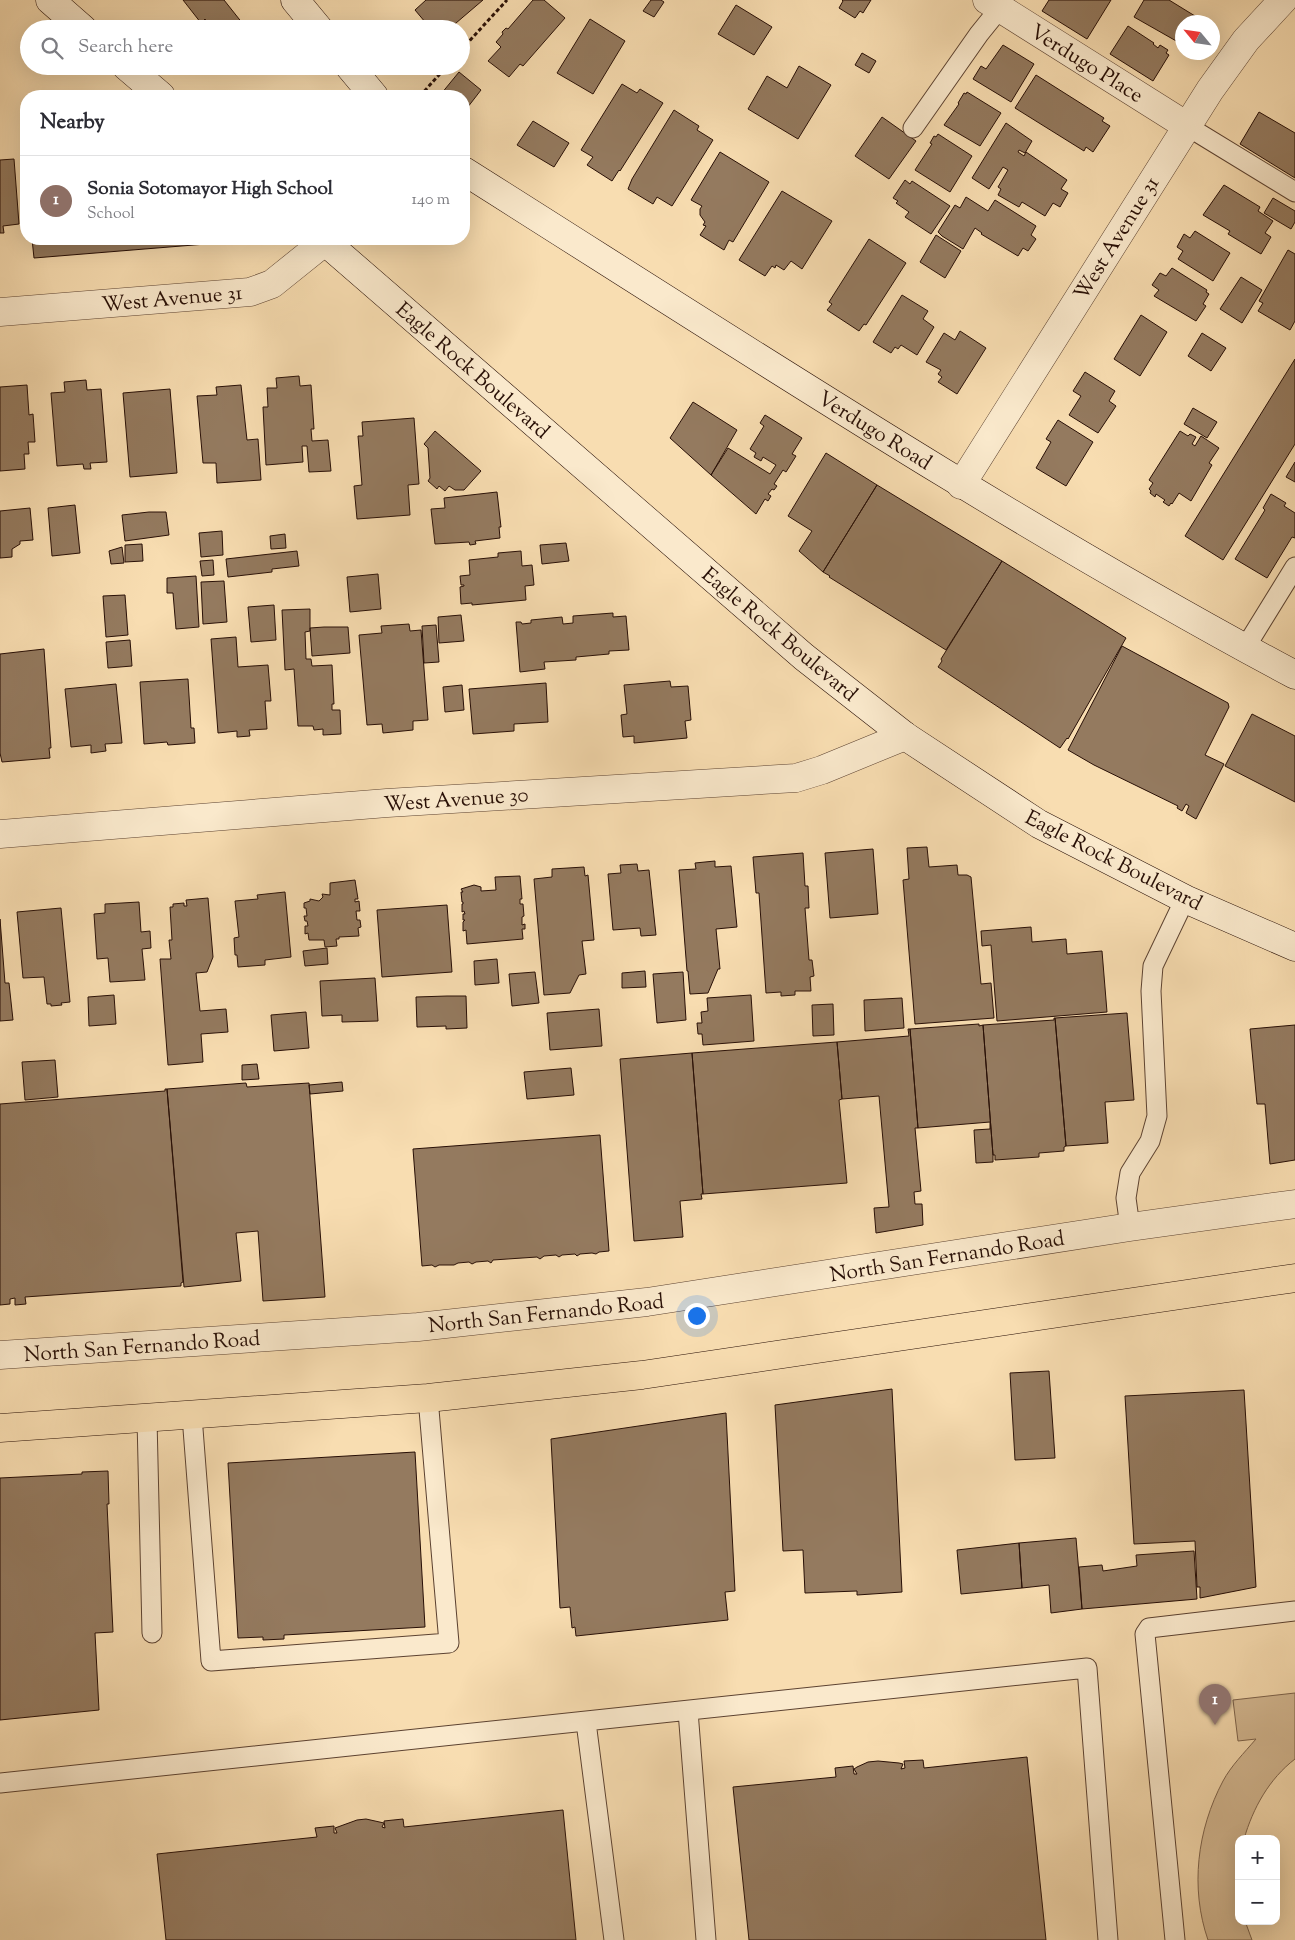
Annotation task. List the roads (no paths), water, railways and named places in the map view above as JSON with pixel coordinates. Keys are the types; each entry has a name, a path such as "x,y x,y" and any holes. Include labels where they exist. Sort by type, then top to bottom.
{"main road":[{"path":"0,1428 428,1398 642,1375 1295,1278"}],"street":[{"path":"50,0 73,20"},
{"path":"296,0 312,20"},
{"name":"West Avenue 31","path":"961,485 1210,90 1246,40 1283,0"},
{"name":"Verdugo Place","path":"993,4 1187,126"},
{"path":"136,75 153,90"},
{"path":"356,75 369,90"},
{"name":"Verdugo Road","path":"470,175 961,485 1151,597 1295,676"},
{"name":"West Avenue 31","path":"0,312 250,292 272,284 319,245"},
{"name":"Eagle Rock Boulevard","path":"331,245 797,650 905,736 1038,824 1185,899 1295,947"},
{"name":"West Avenue 30","path":"0,834 386,803 796,778 822,770 905,736"},
{"name":"North San Fernando Road","path":"0,1355 418,1327 647,1302 1130,1227 1295,1204"}],"lane":[{"path":"913,128 979,34 993,4"},
{"path":"1187,126 1295,192"},
{"path":"1244,648 1295,567"},
{"path":"1130,1227 1126,1198 1130,1173 1150,1141 1157,1116 1151,991 1153,966 1185,899"},
{"path":"192,1416 211,1661 449,1643 428,1398"},
{"path":"147,1419 152,1633"},
{"path":"1176,1940 1145,1634 1150,1628 1295,1611"},
{"path":"0,1783 1087,1668 1108,1940"},
{"path":"688,1711 706,1940"},
{"path":"586,1722 614,1940"}],"place":[{"name":"Sonia Sotomayor High School","path":"1215,1725"}]}
